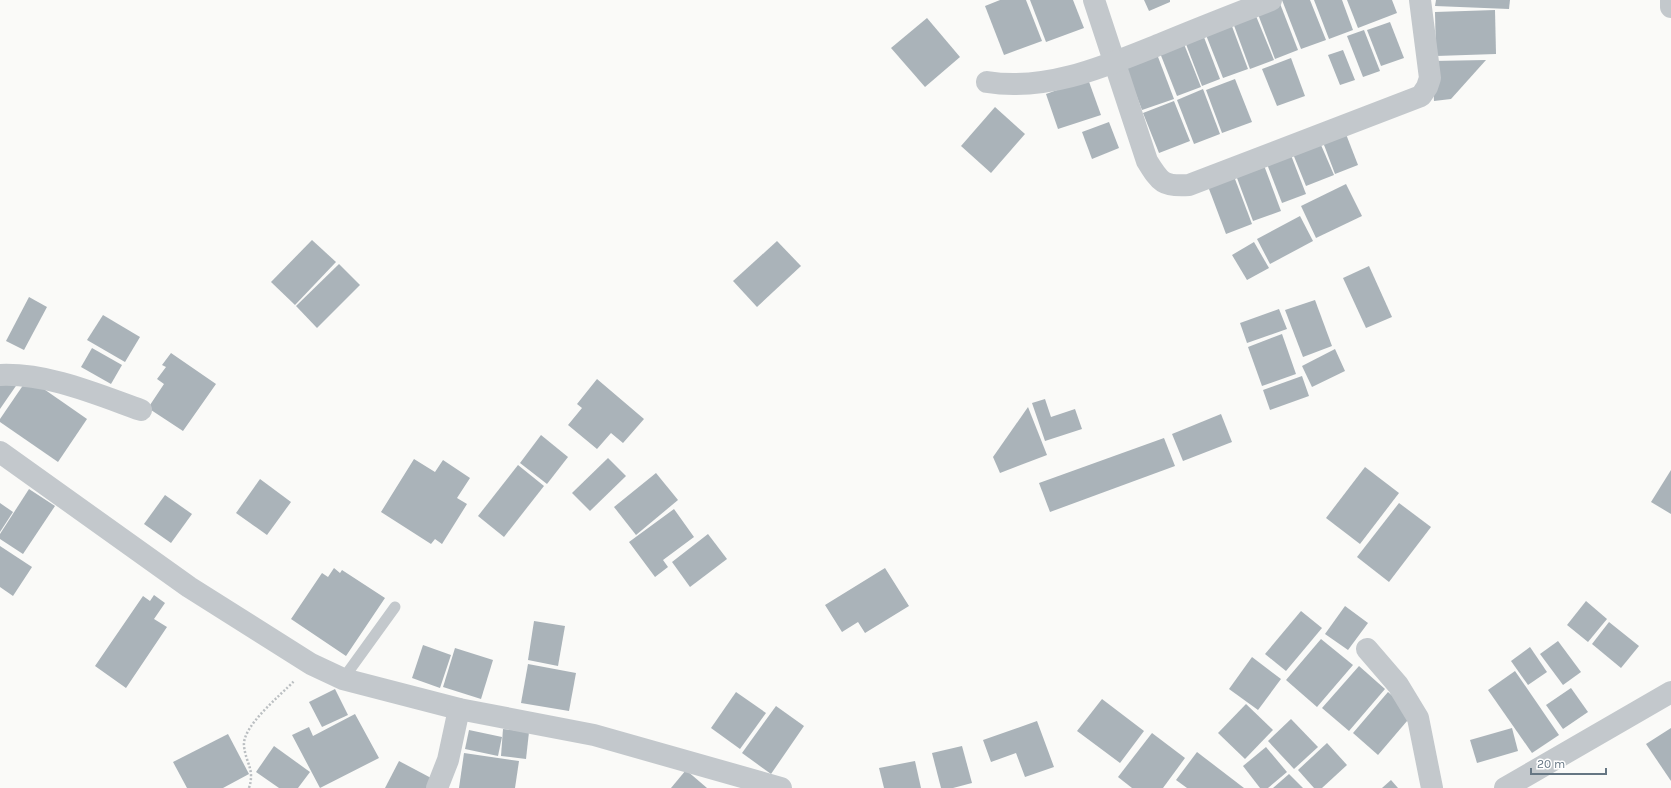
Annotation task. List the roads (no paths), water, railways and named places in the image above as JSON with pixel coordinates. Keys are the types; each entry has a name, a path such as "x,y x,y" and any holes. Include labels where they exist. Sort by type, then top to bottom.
{"street":[{"path":"1094,0 1148,161 1156,175 1165,183 1173,186 1189,185 1421,96 1428,87 1430,78 1420,0"},
{"path":"988,82 1003,85 1024,85 1063,78 1115,62 1271,0"},
{"path":"1671,0 1671,7"},
{"path":"0,375 16,374 71,385 141,410"},
{"path":"0,452 188,587 311,664 343,679 459,709 594,735 781,788"},
{"path":"1367,649 1398,685 1418,718 1432,788"},
{"path":"1505,788 1671,692"},
{"path":"437,788 448,760 459,709"}],"lane":[{"path":"343,679 395,607"}]}
